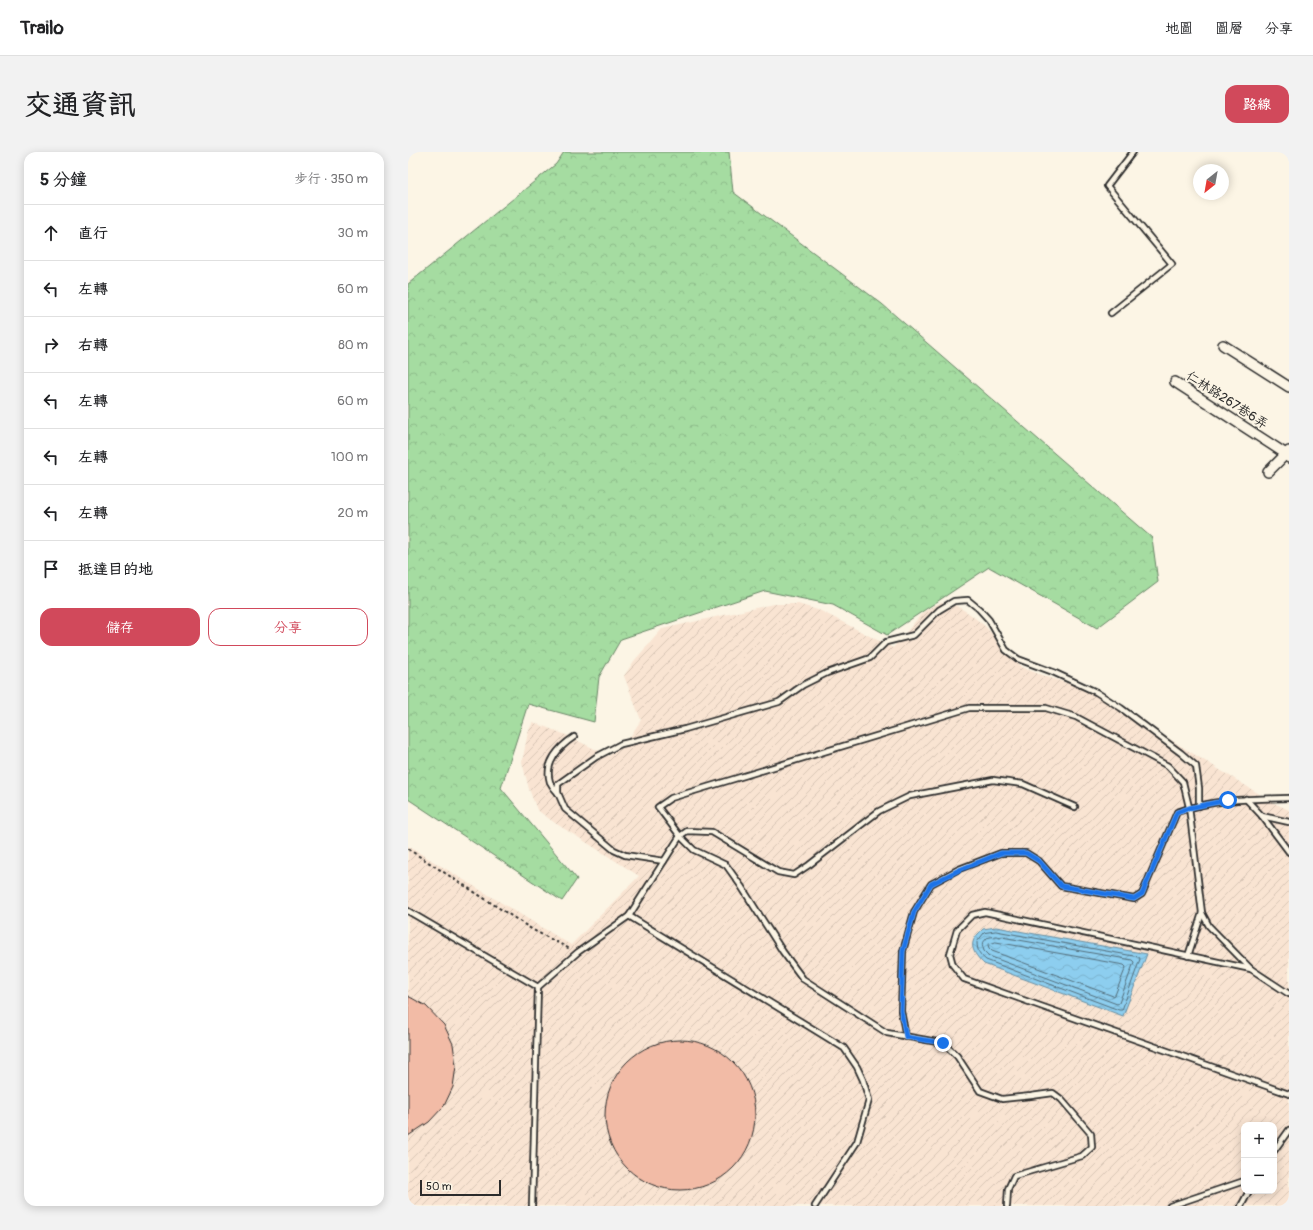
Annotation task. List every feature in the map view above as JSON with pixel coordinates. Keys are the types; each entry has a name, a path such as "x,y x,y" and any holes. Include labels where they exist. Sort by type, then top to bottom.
{"street":[{"path":"1223,345 1289,387"},
{"name":"仁林路267巷6弄","path":"1175,382 1288,454"},
{"path":"1268,472 1288,454"}],"lane":[{"path":"1111,313 1172,264 1107,186 1133,152"},
{"path":"558,793 558,784 596,757 621,744 685,729 779,702 803,685 828,673 870,658 886,642 914,635 939,610 949,604 968,600 979,608 989,620 1006,650 1018,659 1053,672 1096,692 1121,708 1191,761 1196,766 1199,788 1199,806"},
{"path":"1007,1206 1008,1189 1014,1176 1082,1156 1092,1147 1091,1134 1061,1099 1053,1092 1002,1099 980,1091 957,1056 943,1043 887,1033 803,979 783,952 726,865 694,850 680,836 658,807 671,798 969,708 1046,708 1076,717 1168,766 1183,782 1189,808 1202,913 1209,926 1251,969 1289,994"},
{"path":"574,737 563,744 553,756 549,769 550,783 558,793 565,809 614,850 624,855 664,861"},
{"path":"532,1206 538,987 578,952 629,916 680,836 686,831 712,832 778,872 794,875 880,811 910,796 993,780 1023,784 1075,807"},
{"path":"906,1037 901,1011 903,951 914,912 931,884 959,870 1001,853 1026,853 1039,861 1061,886 1134,899 1142,894 1177,812 1228,800 1289,798"},
{"path":"1246,799 1262,816 1289,852"},
{"path":"1262,816 1289,822"},
{"path":"408,911 538,987"},
{"path":"1251,969 985,912 972,915 957,930 950,954 953,966 964,979 1289,1094"},
{"path":"1188,956 1202,913"},
{"path":"629,916 844,1048 857,1067 869,1100 857,1142 815,1206"},
{"path":"1277,1147 1289,1130"},
{"path":"1170,1206 1241,1182"},
{"path":"1241,1206 1247,1194"}],"path":[{"path":"408,848 533,930 578,952"}],"shaded area":[{"path":"941,602 957,606 986,627 1021,667 1083,688 1107,701 1274,803 1289,810 1289,1206 408,1206 408,846 571,945 639,876 537,810 529,789 522,762 528,732 533,722 566,735 609,756 628,740 641,720 624,676 634,661 662,629 773,604 798,604 821,611 893,648 923,612"}],"green space":[{"path":"564,152 729,152 733,192 882,304 1152,538 1158,582 1097,628 989,567 887,635 833,605 765,591 621,639 599,677 594,722 528,704 501,788 577,879 562,901 408,799 408,284 556,164"}],"water":[{"path":"996,927 1147,954 1123,1016 984,964 975,953 973,942 983,929"}],"building":[{"path":"408,996 426,1006 444,1025 453,1044 456,1066 453,1087 444,1106 429,1122 408,1136"},
{"path":"680,1040 709,1046 733,1062 749,1086 755,1115 749,1144 733,1168 709,1184 680,1190 651,1184 627,1168 611,1144 605,1115 611,1086 627,1062 651,1046"}],"route":[{"path":"943,1043 906,1037 901,1011 903,951 914,912 931,884 959,870 1001,853 1026,853 1039,861 1061,886 1134,899 1142,894 1177,812 1228,800"}]}
